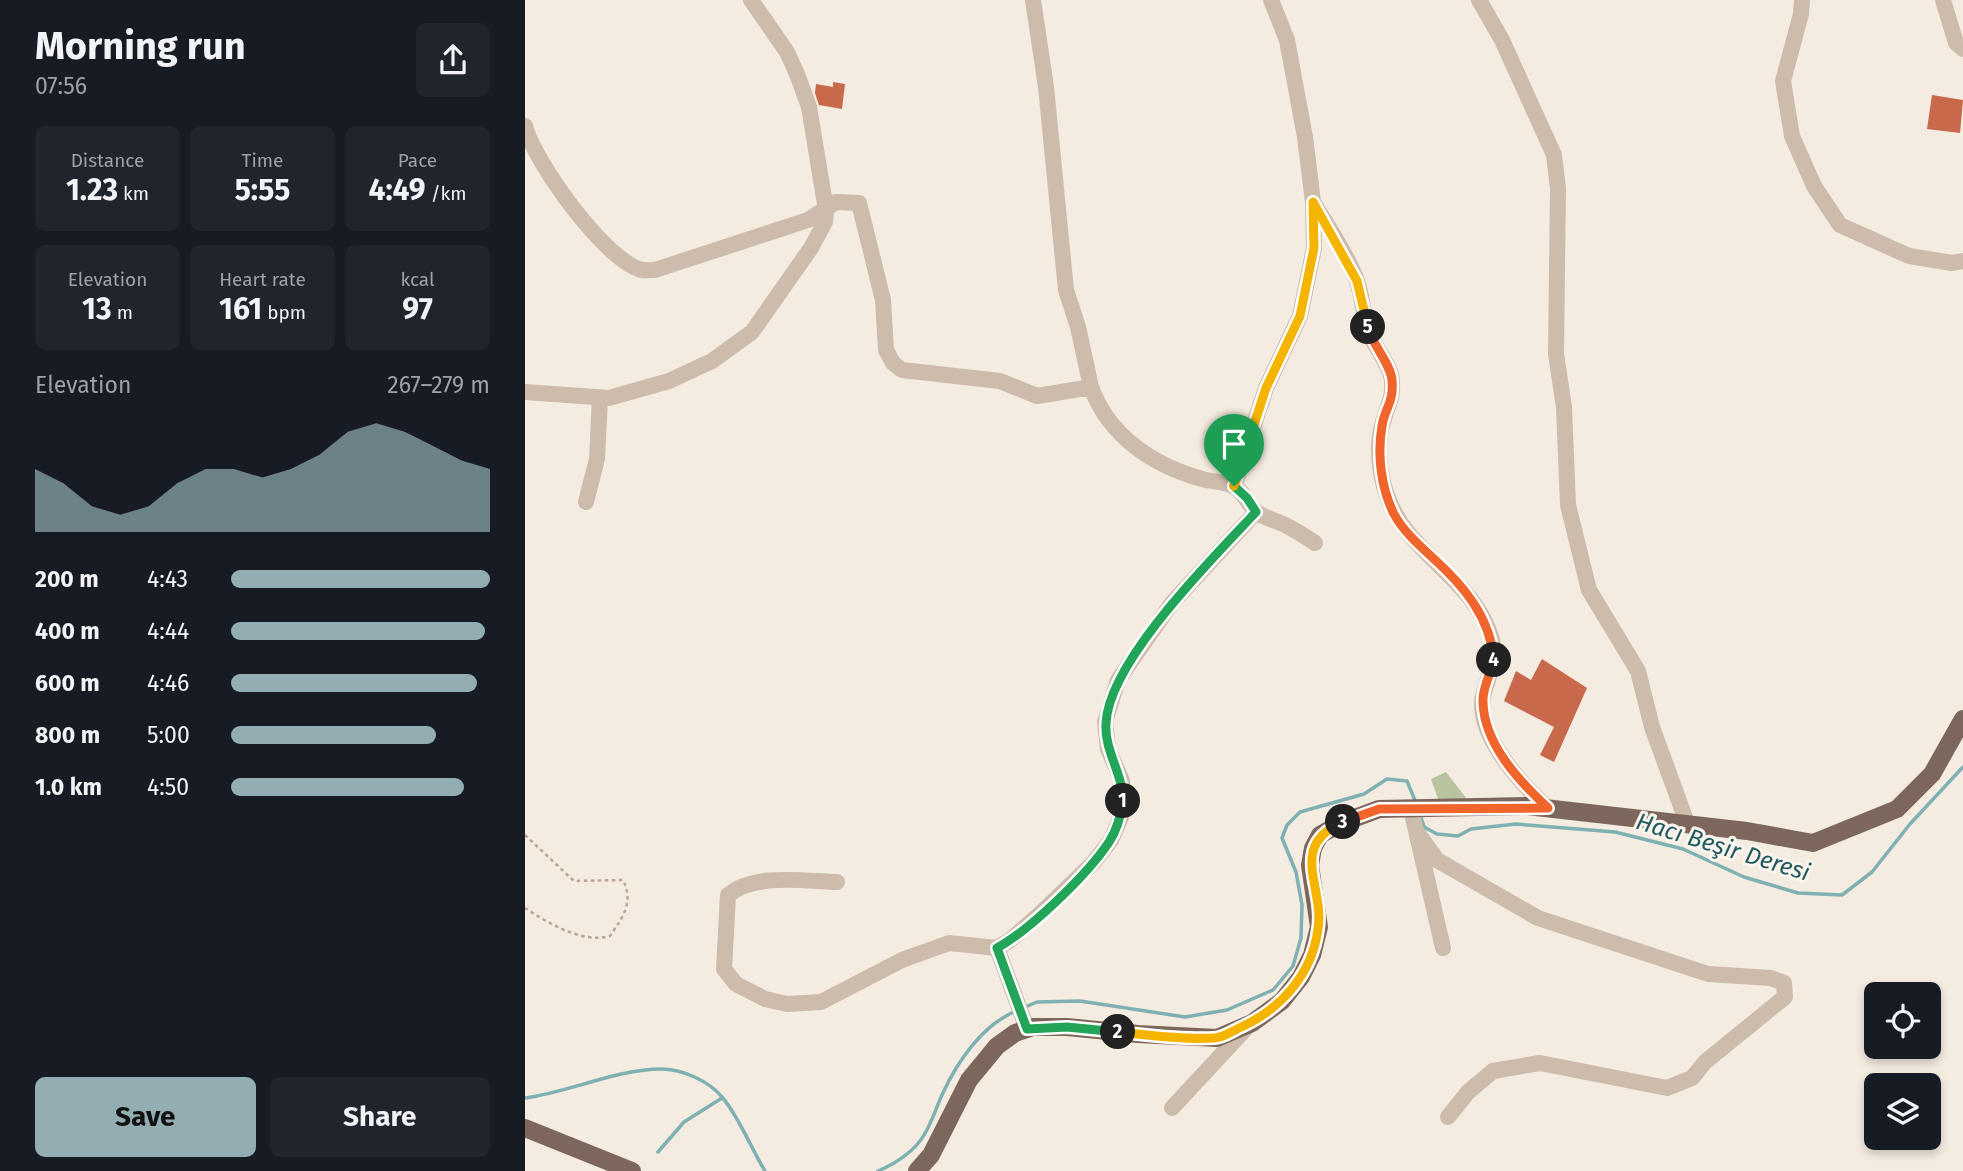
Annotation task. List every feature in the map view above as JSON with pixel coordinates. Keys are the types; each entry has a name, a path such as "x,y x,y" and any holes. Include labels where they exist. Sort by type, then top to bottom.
{"main road":[{"path":"917,1171 931,1155 955,1103 983,1062 997,1046 1025,1023 1138,1034 1217,1038 1252,1023 1282,1001 1301,977 1319,927 1310,865 1313,848 1320,835 1339,824 1379,809 1548,808 1687,823 1813,843 1897,809 1933,774 1963,719"},
{"path":"525,1128 632,1171"}],"street":[{"path":"525,392 609,398 669,381 712,361 752,332 811,248 825,222 826,211 809,107 787,52 751,0"},
{"path":"1033,0 1047,101 1066,290 1078,327 1091,387 1099,407 1113,429 1138,449 1202,480 1234,486 1247,498 1256,512 1288,526 1315,543"},
{"path":"1234,486 1266,388 1304,303 1314,248 1313,202 1287,40 1271,0"},
{"path":"1479,0 1502,40 1554,155 1558,188 1556,354 1564,407 1568,505 1586,578 1590,590 1638,671 1652,727 1687,823"},
{"path":"1802,0 1801,14 1783,81 1793,136 1814,186 1840,225 1909,256 1952,263 1963,261"},
{"path":"1943,0 1956,43 1963,48"},
{"path":"525,126 564,198 612,253 639,270 655,270 807,220 826,211 836,202 859,203 883,300 886,350 893,363 902,370 1000,381 1037,396 1091,387"},
{"path":"1313,202 1357,281 1369,332 1392,377 1392,402 1382,423 1380,443 1380,470 1387,495 1405,530 1472,598 1485,621 1492,642 1494,662 1482,700 1485,720 1494,744 1526,788 1548,808"},
{"path":"586,502 597,459 600,397"},
{"path":"837,882 771,881 738,887 728,895 724,969 736,984 765,999 787,1004 821,1002 902,960 949,943 997,948 1042,912 1093,863 1111,840 1121,817 1122,781 1108,749 1105,722 1118,680 1172,603 1256,512"},
{"path":"1411,809 1443,948"},
{"path":"1417,832 1437,860 1538,918 1708,974 1771,978 1784,983 1785,997 1705,1062 1692,1078 1667,1088 1540,1063 1493,1071 1468,1093 1447,1117"},
{"path":"997,948 1025,1023"},
{"path":"1173,1108 1252,1023"}],"path":[{"path":"525,835 574,881 623,880 629,893 625,912 610,936 596,940 557,925 525,908"}],"green space":[{"path":"1446,772 1470,803 1440,804 1431,779"}],"building":[{"path":"833,82 845,84 842,109 819,105 815,93 816,84 833,87"},
{"path":"1932,95 1963,100 1960,133 1927,129"},
{"path":"1542,659 1587,688 1554,762 1540,755 1554,727 1504,701 1516,671 1531,680"}],"waterway":[{"name":"Hacı Beşir Deresi","path":"1421,817 1424,827 1437,834 1458,836 1471,829 1516,824 1615,832 1683,849 1744,877 1798,893 1842,895 1872,872 1910,824 1963,767"},
{"name":"Hacı Beşir Deresi","path":"1023,1008 1037,1002 1080,1001 1185,1017 1227,1010 1273,990 1293,966 1301,938 1302,905 1296,872 1282,838 1287,825 1300,812 1364,794 1387,779 1407,781 1416,803"},
{"name":"Hacı Beşir Deresi","path":"878,1171 898,1161 920,1141 948,1082 963,1058 992,1025 1016,1011"},
{"name":"Hacı Beşir Deresi","path":"525,1098 645,1070 661,1069 686,1074 703,1081 722,1097 734,1113 765,1171"},
{"path":"658,1152 684,1122 722,1098"}],"route":[{"path":"1313,202 1357,281 1369,332 1392,377 1392,402 1382,423 1380,470 1394,514 1405,530 1472,598 1485,621 1492,642 1494,662 1482,700 1485,720 1494,744 1526,788 1548,808 1527,806 1379,809 1339,824 1320,835 1313,848 1310,865 1319,927 1301,977 1282,1001 1252,1023 1217,1038 1067,1027 1027,1029 997,948 1042,912 1093,863 1111,840 1121,817 1123,799 1122,781 1108,749 1105,722 1118,680 1172,603 1256,512 1247,498 1234,486 1266,388 1300,316 1307,291 1314,248 1313,202"}]}
